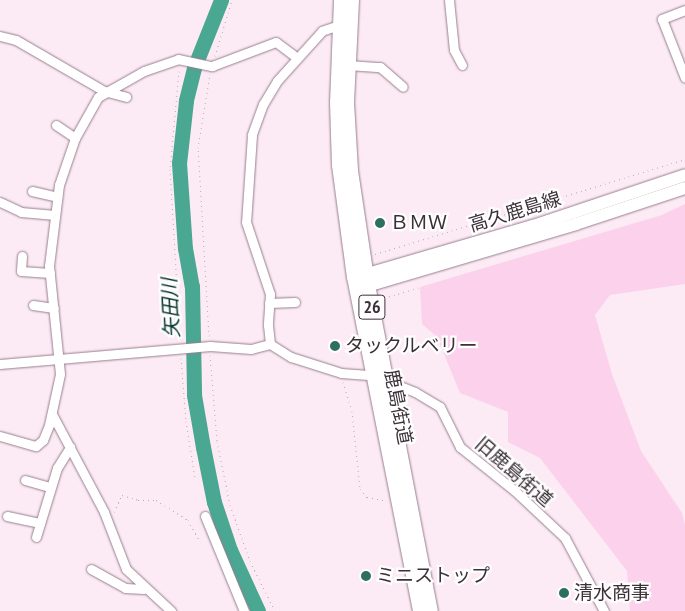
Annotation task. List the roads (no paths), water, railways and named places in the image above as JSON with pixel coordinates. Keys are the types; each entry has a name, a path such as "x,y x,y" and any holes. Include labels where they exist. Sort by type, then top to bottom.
{"main road":[{"name":"鹿島街道","path":"341,0 339,25 339,165 361,281 372,375 420,611"},
{"name":"26","path":"352,0 348,65 351,171 361,281 386,380 431,611"},
{"name":"高久鹿島線","path":"361,281 598,206 685,175"},
{"name":"高久鹿島線","path":"361,281 576,224 685,188"}],"street":[{"path":"449,0 454,50 462,65"},
{"path":"685,10 662,19 683,64 685,78"},
{"path":"0,364 60,357 210,346 251,349 270,344 270,294 246,222 252,135 270,92 297,58 322,31 339,25"},
{"path":"0,36 16,40 104,91 126,97"},
{"path":"0,436 25,445 40,445 52,414 60,374 60,357 50,272 57,197 62,170 75,138 104,91 144,71 178,59 212,66 273,42 280,44 297,58"},
{"path":"348,65 380,66 403,87"},
{"path":"56,125 75,138"},
{"path":"32,191 57,197"},
{"path":"0,202 21,212 55,215"},
{"path":"22,256 21,271 50,272"},
{"path":"269,303 295,302"},
{"path":"33,305 54,308"},
{"name":"旧鹿島街道","path":"270,344 291,357 336,371 372,375 386,380 440,407 460,447 515,491 565,538 604,611"},
{"path":"52,414 107,520 126,569 144,589 171,611"},
{"path":"36,537 50,487 62,457 70,446"},
{"path":"26,480 50,487"},
{"path":"7,516 40,523"},
{"path":"205,516 228,578 244,611"},
{"path":"91,569 125,588 144,589"}],"waterway":[{"name":"矢田川","path":"221,0 194,68 186,101 179,163 185,248 192,286 194,395 203,447 214,502 230,550 258,611"}],"place":[{"name":"ＢＭＷ","path":"380,223"},
{"name":"タックルベリー","path":"335,346"},
{"name":"ミニストップ","path":"366,576"},
{"name":"清水商事","path":"564,593"}]}
